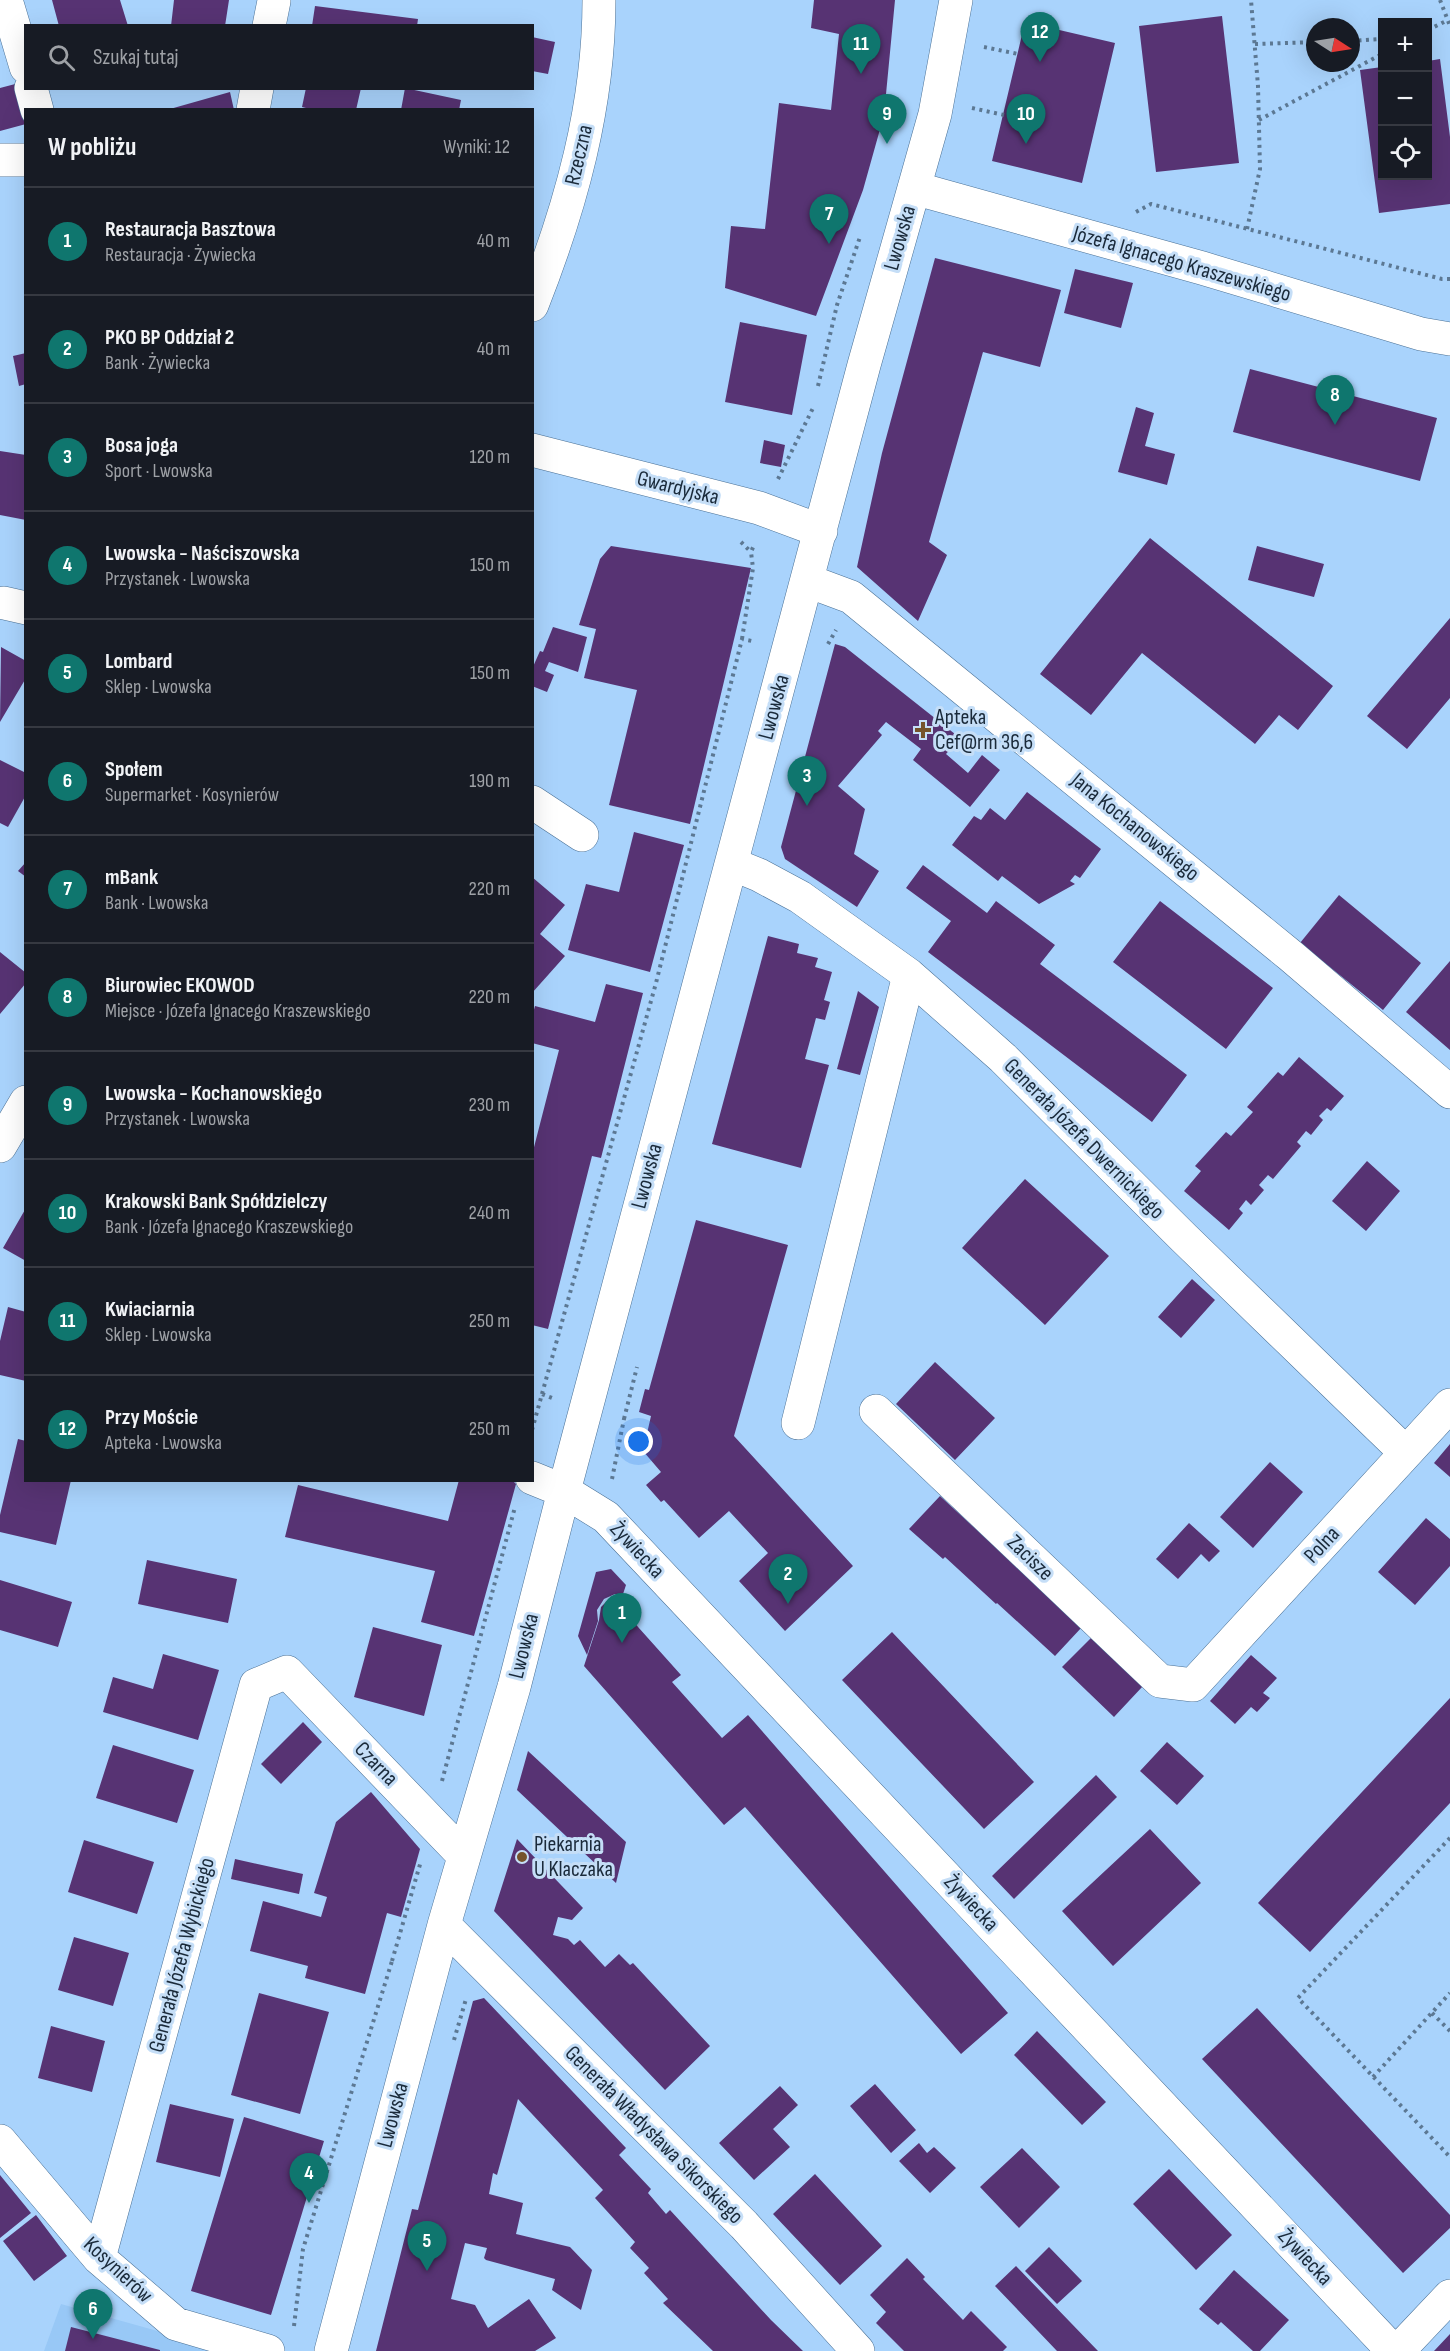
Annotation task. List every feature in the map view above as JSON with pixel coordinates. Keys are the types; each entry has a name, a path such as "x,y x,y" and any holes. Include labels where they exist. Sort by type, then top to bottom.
{"street":[{"path":"6,0 24,60"},
{"name":"Rzeczna","path":"534,300 552,255 585,144 599,44 598,0"},
{"name":"Lwowska","path":"330,2351 444,1925 514,1687 564,1491 864,365 938,101 956,0"},
{"path":"269,24 274,1"},
{"path":"32,90 36,108"},
{"path":"253,108 257,90"},
{"path":"0,160 24,160"},
{"name":"Józefa Ignacego Kraszewskiego","path":"914,188 1202,268 1421,334 1450,339"},
{"name":"Gwardyjska","path":"534,451 768,511 821,531"},
{"name":"Jana Kochanowskiego","path":"808,581 850,597 1282,948 1450,1092"},
{"path":"534,803 582,835"},
{"name":"Generała Józefa Dwernickiego","path":"732,864 759,875 800,897 909,975 1003,1058 1184,1239 1406,1453"},
{"path":"798,1423 909,975"},
{"path":"0,1146 23,1110"},
{"name":"Polna","path":"1194,1685 1450,1405"},
{"name":"Zacisze","path":"876,1411 1160,1681 1194,1685"},
{"name":"Żywiecka","path":"525,1489 564,1491 606,1518 1393,2351"},
{"name":"Czarna","path":"287,1672 464,1856"},
{"name":"Generała Józefa Wybickiego","path":"99,2258 256,1685 287,1672"},
{"name":"Generała Władysława Sikorskiego","path":"444,1925 744,2225 858,2351"},
{"name":"Kosynierów","path":"0,2141 99,2258 176,2324 268,2351"},
{"path":"1398,2351 1450,2296"}],"path":[{"path":"1247,229 1260,169 1251,0"},
{"path":"1440,0 1450,26"},
{"path":"1432,28 1448,20"},
{"path":"1360,40 1378,39"},
{"path":"1255,44 1306,42"},
{"path":"978,46 1018,54"},
{"path":"1259,120 1378,57"},
{"path":"962,105 1004,115"},
{"path":"1133,213 1151,204 1442,279 1450,279"},
{"path":"779,475 798,441 813,406"},
{"path":"742,639 753,568 751,552 768,511"},
{"path":"392,1961 525,1489"},
{"path":"1450,1840 1298,1998 1450,2157"},
{"path":"1373,2077 1450,1994"},
{"path":"1432,2013 1450,2031"}],"shaded area":[{"path":"61,2304 229,2351 44,2351"}],"building":[{"path":"52,0 120,0 127,24 58,24"},
{"path":"174,0 229,0 225,24 171,24"},
{"path":"814,0 895,0 884,115 863,190 816,316 725,288 731,226 765,229 779,103 831,110 839,34 811,28"},
{"path":"315,6 418,19 417,24 312,24"},
{"path":"1222,16 1239,163 1156,172 1139,26"},
{"path":"1025,22 1115,43 1082,183 992,161"},
{"path":"534,37 555,42 548,74 534,71"},
{"path":"1440,59 1450,137 1450,204 1379,213 1360,70 1378,68 1378,180 1432,180 1432,60"},
{"path":"19,83 25,108 24,125 0,131 0,88"},
{"path":"306,90 361,90 356,108 302,107"},
{"path":"405,90 461,100 459,108 401,108"},
{"path":"230,92 234,108 174,108"},
{"path":"935,258 1061,290 1040,367 983,352 929,542 947,555 918,621 857,567 882,453"},
{"path":"1075,269 1133,283 1121,328 1064,313"},
{"path":"740,322 807,335 792,415 725,402"},
{"path":"24,353 24,385 19,386 13,356"},
{"path":"1250,369 1437,418 1420,481 1233,432"},
{"path":"1136,407 1154,413 1145,446 1175,454 1167,485 1118,472"},
{"path":"764,440 785,445 781,467 760,463"},
{"path":"0,451 24,455 24,520 0,515"},
{"path":"1150,538 1333,686 1298,730 1279,715 1255,744 1142,653 1091,715 1040,674"},
{"path":"611,546 751,568 690,824 609,805 637,690 584,678 596,629 579,625 600,559"},
{"path":"1257,546 1324,564 1314,597 1248,580"},
{"path":"1450,618 1450,698 1407,749 1367,716"},
{"path":"553,627 587,637 578,672 549,662 545,671 554,675 547,692 534,687 534,664 540,651 543,652"},
{"path":"835,644 845,647 960,738 946,754 968,773 982,755 1000,770 970,807 913,760 921,749 886,722 878,731 882,735 838,786 865,809 854,854 879,871 857,907 785,859 781,847"},
{"path":"1,647 24,660 24,681 0,722"},
{"path":"0,760 24,772 24,799 8,827 0,823"},
{"path":"1027,792 1101,849 1080,878 1075,875 1070,881 1075,884 1039,904 1002,876 998,881 952,845 974,816 981,820 990,808 1005,820"},
{"path":"634,832 684,845 650,972 568,950 586,884 619,892"},
{"path":"24,864 24,876 18,871"},
{"path":"923,865 987,913 996,901 1055,945 1040,964 1187,1075 1152,1122 928,952 951,921 906,888"},
{"path":"534,879 565,905 540,934 565,956 534,991"},
{"path":"1339,895 1421,963 1383,1010 1300,943"},
{"path":"1160,901 1273,988 1226,1049 1113,962"},
{"path":"768,936 799,944 797,953 818,958 815,967 832,972 824,1000 830,1002 825,1020 816,1018 805,1059 829,1065 801,1168 712,1144"},
{"path":"0,952 24,971 24,985 0,1014"},
{"path":"1450,961 1450,1050 1406,1012"},
{"path":"606,984 643,993 601,1158 592,1156 548,1329 534,1326 534,1147 559,1050 534,1044 534,1010 535,1006 595,1022"},
{"path":"858,991 879,1007 860,1075 837,1069"},
{"path":"1299,1057 1344,1096 1331,1111 1327,1108 1319,1116 1323,1120 1311,1135 1306,1131 1297,1142 1301,1146 1273,1179 1268,1175 1259,1185 1264,1190 1251,1205 1246,1200 1239,1209 1243,1213 1229,1230 1184,1191 1201,1171 1195,1166 1226,1132 1231,1136 1253,1112 1247,1107 1278,1072 1283,1076"},
{"path":"1367,1161 1400,1191 1366,1231 1332,1201"},
{"path":"1025,1179 1109,1256 1045,1325 962,1248"},
{"path":"24,1211 24,1260 3,1248"},
{"path":"696,1220 788,1245 734,1436 853,1566 785,1631 739,1581 768,1553 729,1511 699,1538 664,1500 661,1502 646,1485 661,1472 643,1451 651,1416 639,1412 645,1389 649,1390"},
{"path":"1192,1279 1215,1300 1181,1338 1158,1317"},
{"path":"8,1307 24,1311 24,1381 0,1375 0,1341"},
{"path":"935,1362 995,1418 955,1460 896,1404"},
{"path":"18,1439 24,1440 24,1482 71,1482 56,1545 0,1532 0,1515"},
{"path":"1450,1444 1450,1477 1434,1463"},
{"path":"1270,1462 1303,1492 1253,1548 1220,1517"},
{"path":"458,1482 514,1482 516,1484 474,1636 421,1622 435,1571 285,1537 298,1485 448,1521"},
{"path":"940,1496 1082,1627 1055,1656 945,1557 943,1559 909,1529"},
{"path":"1426,1518 1450,1539 1450,1566 1415,1605 1378,1572"},
{"path":"1189,1523 1220,1551 1209,1562 1201,1554 1178,1579 1156,1559"},
{"path":"147,1560 237,1579 228,1623 138,1604"},
{"path":"611,1569 626,1585 622,1597 615,1594 604,1599 597,1610 598,1621 587,1655 578,1636 596,1572"},
{"path":"0,1580 72,1602 58,1647 0,1630"},
{"path":"616,1597 627,1604 630,1618 681,1675 672,1682 722,1738 748,1715 1008,2013 961,2054 745,1807 724,1825 584,1666 601,1607 610,1598"},
{"path":"373,1627 442,1645 424,1716 354,1697"},
{"path":"892,1632 1034,1782 984,1829 842,1680"},
{"path":"1092,1637 1143,1686 1114,1717 1062,1667"},
{"path":"163,1654 219,1670 198,1740 103,1712 113,1677 153,1689"},
{"path":"1251,1655 1277,1678 1263,1693 1270,1698 1257,1712 1251,1707 1235,1724 1210,1701"},
{"path":"1450,1698 1450,1803 1310,1952 1258,1903"},
{"path":"303,1722 322,1742 281,1784 261,1764"},
{"path":"1167,1742 1204,1776 1177,1805 1140,1771"},
{"path":"113,1745 194,1770 177,1823 96,1798"},
{"path":"528,1751 626,1842 616,1883 517,1790"},
{"path":"1096,1775 1117,1797 1014,1899 992,1876"},
{"path":"371,1792 420,1849 401,1917 387,1913 365,1994 305,1978 308,1966 250,1951 263,1901 321,1917 327,1897 314,1893 336,1822"},
{"path":"1150,1829 1201,1883 1113,1966 1062,1911"},
{"path":"517,1839 583,1908 572,1920 558,1917 553,1935 568,1939 574,1945 580,1940 605,1967 619,1954 630,1965 633,1963 710,2046 665,2090 494,1911"},
{"path":"84,1840 154,1862 137,1914 68,1892"},
{"path":"235,1859 303,1874 299,1894 231,1879"},
{"path":"74,1937 129,1953 113,2006 58,1990"},
{"path":"259,1993 329,2012 300,2114 231,2095"},
{"path":"484,1998 626,2148 619,2155 651,2189 648,2193 666,2214 670,2210 771,2320 803,2351 713,2351 663,2303 668,2299 644,2273 649,2268 630,2248 635,2242 595,2198 603,2190 518,2099 497,2175 493,2173 489,2194 523,2203 516,2234 570,2247 592,2270 581,2310 552,2290 555,2279 486,2260 484,2258 487,2248 465,2243 451,2299 475,2305 488,2328 529,2299 556,2338 535,2351 376,2351 412,2209 418,2210 473,2001"},
{"path":"1257,2008 1450,2215 1450,2228 1403,2273 1202,2059"},
{"path":"51,2026 105,2041 92,2092 38,2078"},
{"path":"1037,2031 1106,2102 1082,2125 1014,2055"},
{"path":"875,2084 916,2130 891,2153 850,2106"},
{"path":"780,2086 798,2105 773,2129 790,2147 754,2180 719,2143"},
{"path":"170,2104 234,2119 220,2177 156,2162"},
{"path":"244,2117 324,2141 271,2315 191,2291"},
{"path":"919,2143 927,2153 934,2147 956,2168 930,2193 899,2161"},
{"path":"1022,2148 1060,2187 1019,2228 980,2187"},
{"path":"1169,2169 1232,2235 1196,2270 1133,2204"},
{"path":"815,2174 882,2246 840,2285 773,2214"},
{"path":"0,2175 31,2213 0,2238"},
{"path":"36,2215 67,2256 34,2281 3,2241"},
{"path":"1049,2247 1082,2281 1057,2304 1025,2271"},
{"path":"907,2258 925,2277 923,2279 963,2320 971,2311 1007,2347 1003,2351 904,2351 876,2323 886,2312 870,2295"},
{"path":"1016,2266 1098,2351 1057,2351 995,2286"},
{"path":"1234,2270 1289,2320 1260,2351 1253,2351 1221,2322 1218,2325 1199,2309"},
{"path":"71,2327 160,2350 160,2351 65,2351"},
{"path":"1450,2334 1450,2351 1434,2351"}],"place":[{"name":"Przy Moście","path":"1040,62"},
{"name":"Kwiaciarnia","path":"861,74"},
{"name":"Lwowska - Kochanowskiego","path":"887,144"},
{"name":"Krakowski Bank Spółdzielczy","path":"1026,144"},
{"name":"mBank","path":"829,244"},
{"name":"Biurowiec EKOWOD","path":"1335,425"},
{"name":"Apteka Cef@rm 36,6","path":"923,730"},
{"name":"Bosa joga","path":"807,806"},
{"name":"PKO BP Oddział 2","path":"788,1604"},
{"name":"Restauracja Basztowa","path":"622,1643"},
{"name":"Piekarnia U Klaczaka","path":"522,1857"},
{"name":"Lwowska - Naściszowska","path":"309,2203"},
{"name":"Lombard","path":"427,2271"},
{"name":"Społem","path":"93,2339"}]}
